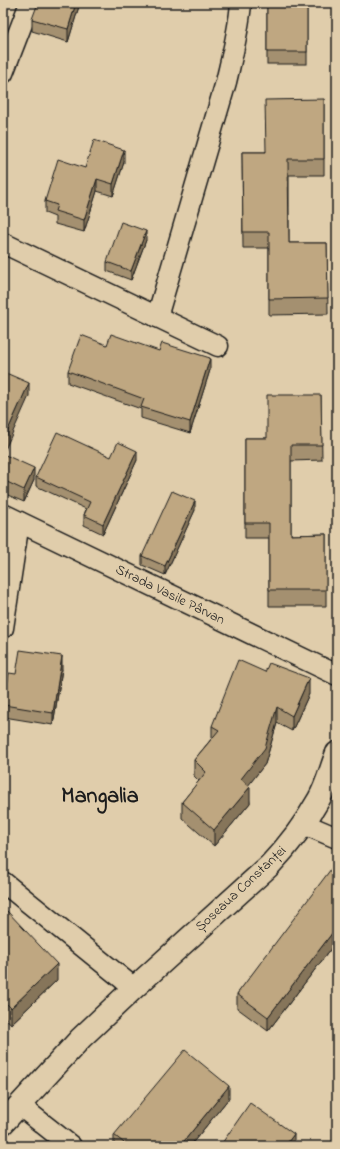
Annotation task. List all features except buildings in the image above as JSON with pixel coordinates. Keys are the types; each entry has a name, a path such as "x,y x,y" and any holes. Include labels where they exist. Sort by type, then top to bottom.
{"main road":[{"name":"Șoseaua Constanței","path":"3,1123 81,1038 269,866 287,847 304,824 320,798 337,753"}],"street":[{"path":"3,74 30,3"},
{"path":"157,317 226,82 240,19 241,3"},
{"path":"3,243 218,346"},
{"path":"3,628 11,518"},
{"name":"Strada Vasile Pârvan","path":"11,518 337,675"},
{"path":"304,824 337,838"},
{"path":"3,882 134,988"},
{"path":"19,1105 71,1146"}],"district":[{"name":"Mangalia","path":"100,797"}]}
